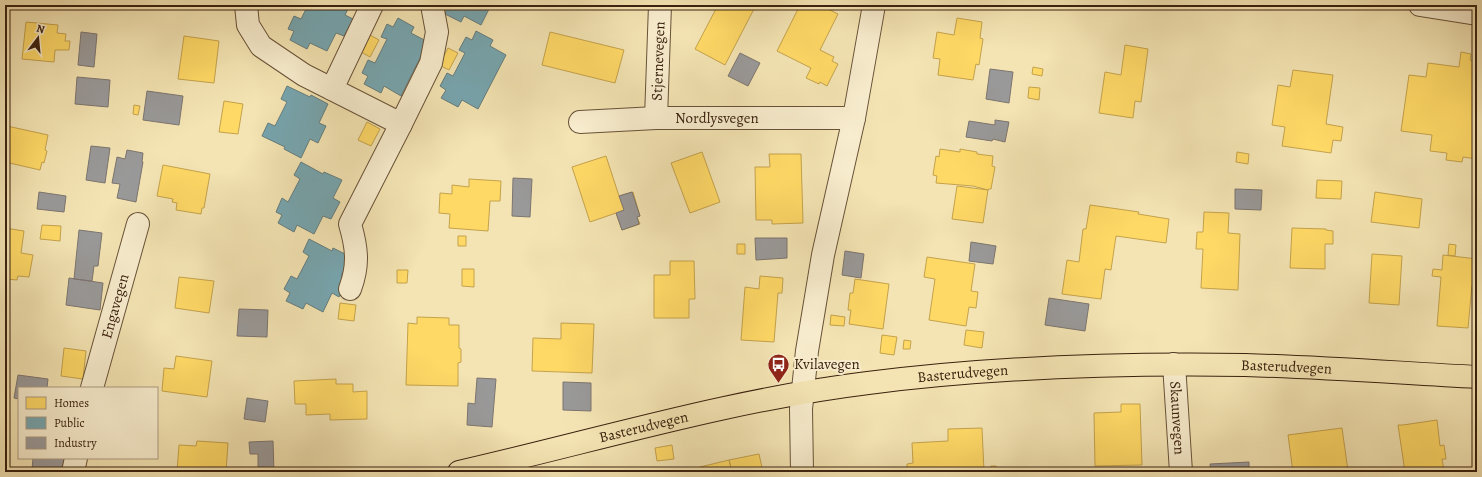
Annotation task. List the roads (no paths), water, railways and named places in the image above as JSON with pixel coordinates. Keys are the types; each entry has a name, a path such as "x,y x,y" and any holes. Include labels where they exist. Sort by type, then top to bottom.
{"main road":[{"name":"Basterudvegen","path":"459,472 649,426 766,400 868,383 944,375 1066,367 1174,364 1255,366 1477,377"}],"street":[{"path":"246,5 248,25 260,46 304,75 401,124"},
{"path":"332,89 372,5"},
{"path":"350,289 355,276 357,259 350,224 431,63 437,32 432,5"},
{"name":"Stjernevegen","path":"656,118 660,5"},
{"path":"802,472 801,428 807,350 823,255 854,118 874,5"},
{"path":"1420,5 1477,14"},
{"name":"Nordlysvegen","path":"580,122 656,118 854,118"},
{"name":"Engavegen","path":"92,387 138,224"},
{"name":"Skaunvegen","path":"1174,364 1181,472"},
{"path":"73,472 76,459"}],"place":[{"name":"Kvilavegen","path":"778,384"}]}
